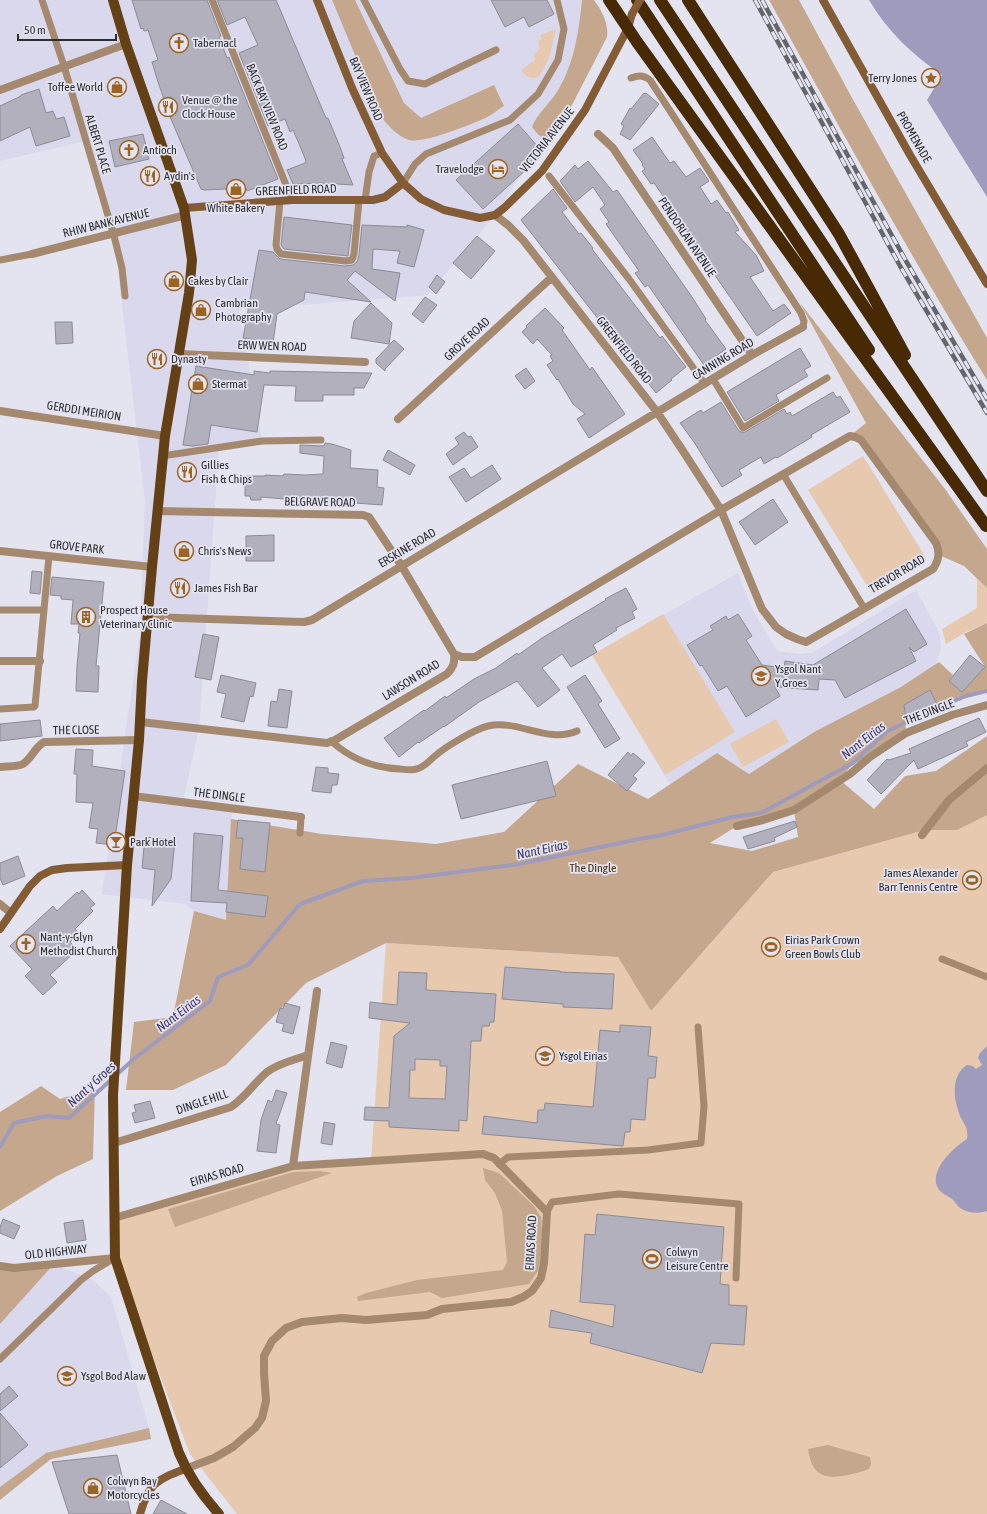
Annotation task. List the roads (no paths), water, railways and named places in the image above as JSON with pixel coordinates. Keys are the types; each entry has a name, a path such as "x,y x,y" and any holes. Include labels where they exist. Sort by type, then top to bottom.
{"highway":[{"path":"610,0 628,28 986,527"},
{"path":"638,0 986,527"},
{"path":"660,0 987,491"},
{"path":"688,0 839,234 942,423"}],"main road":[{"path":"113,0 126,44 185,212 192,260 189,293 164,436 147,617 139,740 127,865 113,1095 115,1258 185,1469 201,1494 219,1514"},
{"name":"BAY VIEW ROAD","path":"317,0 352,88 382,153 403,183"},
{"name":"VICTORIA AVENUE","path":"494,215 504,208 542,170 585,110 628,28 638,0"},
{"name":"PROMENADE","path":"824,0 910,154 987,284"},
{"path":"403,183 421,199 444,210 480,218 494,215"},
{"name":"GREENFIELD ROAD","path":"185,212 292,200 373,200 385,197 403,183"},
{"path":"0,929 30,886 40,876 52,870 67,868 127,865"},
{"path":"140,1514 145,1498 153,1486 162,1478 185,1469"}],"street":[{"path":"0,90 126,44"},
{"name":"PENDORLAN AVENUE","path":"598,134 613,148 752,355"},
{"name":"RHIW BANK AVENUE","path":"32,254 185,212"},
{"name":"GREENFIELD ROAD","path":"494,215 508,225 523,240 657,412 721,510"},
{"name":"GROVE ROAD","path":"398,419 552,277"},
{"name":"CANNING ROAD","path":"657,412 752,355 803,327"},
{"name":"ERW WEN ROAD","path":"179,354 365,362"},
{"name":"GERDDI MEIRION","path":"0,411 164,436"},
{"name":"ERSKINE ROAD","path":"147,617 304,622 312,620 657,412"},
{"name":"TREVOR ROAD","path":"850,436 855,437 861,440 936,543 939,555 933,568 806,642 797,640 776,627 762,609 721,510 850,436"},
{"name":"LAWSON ROAD","path":"140,722 327,743 447,674 455,662 454,654 462,657 475,657 721,510"},
{"name":"BELGRAVE ROAD","path":"157,511 363,515 372,519 454,654"},
{"name":"GROVE PARK","path":"0,551 152,566"},
{"path":"0,661 40,661"},
{"name":"THE DINGLE","path":"737,826 794,810 850,774 870,757 906,733 952,715 987,705"},
{"name":"THE CLOSE","path":"0,767 20,765 24,763 39,745 44,742 139,740"},
{"path":"922,835 949,800 987,768"},
{"name":"THE DINGLE","path":"133,796 301,817"},
{"path":"0,904 11,913"},
{"path":"293,1166 317,991"},
{"name":"DINGLE HILL","path":"114,1144 231,1107 243,1099 267,1072 278,1065 308,1055"},
{"name":"EIRIAS ROAD","path":"114,1218 293,1166 483,1154 494,1158 547,1212 544,1263 541,1278 532,1291 523,1297 511,1302 442,1310 428,1315 366,1320 342,1318 302,1322 286,1328 272,1341 264,1356 266,1401 262,1418 255,1428 233,1447 214,1458 185,1469"},
{"name":"OLD HIGHWAY","path":"0,1266 14,1268 115,1258"}],"lane":[{"name":"ALBERT PLACE","path":"42,0 64,66 113,233 122,268 125,296"},
{"name":"BACK BAY VIEW ROAD","path":"212,0 292,200"},
{"path":"364,0 400,69 408,80 426,84 496,50"},
{"path":"403,183 415,164 426,154 510,120 538,94 558,60 564,29 557,0"},
{"path":"631,78 638,75 644,76 650,80 801,313 804,321 803,327"},
{"path":"280,201 276,245 281,254 346,261 352,260 368,172 374,156 382,153"},
{"path":"548,176 629,278 705,384"},
{"path":"0,260 32,254"},
{"path":"713,379 743,428 827,378"},
{"path":"162,456 262,441 321,440"},
{"path":"783,474 864,608"},
{"path":"0,709 35,706 49,556"},
{"path":"0,610 44,610"},
{"path":"331,741 341,751 357,760 373,766 415,770 424,766 436,755 475,731 487,726 502,724 557,736 570,734 577,731"},
{"path":"300,833 301,817"},
{"path":"942,959 987,977"},
{"path":"500,1164 508,1157 648,1150 701,1143 704,1106 698,1027"},
{"path":"547,1212 552,1202 619,1194 739,1204 736,1278"},
{"path":"0,1359 82,1280 93,1271 115,1258"}],"waterway":[{"name":"Nant Eirias","path":"935,709 966,696 987,691"},
{"name":"Nant Eirias","path":"0,1147 14,1123 46,1116 69,1118 135,1058 210,1001 218,977 248,965 300,904 363,881 411,878 519,864 662,835 732,817 761,813 853,763 886,732 922,715"}],"railway":[{"path":"755,0 900,266 987,413"},
{"path":"762,0 906,261 987,399"}],"place":[{"name":"Tabernacl","path":"179,43"},
{"name":"Terry Jones","path":"931,78"},
{"name":"Toffee World","path":"117,87"},
{"name":"Venue @ the Clock House","path":"168,107"},
{"name":"Antioch","path":"129,150"},
{"name":"Travelodge","path":"498,169"},
{"name":"Aydin's","path":"150,176"},
{"name":"White Bakery","path":"236,189"},
{"name":"Cakes by Clair","path":"174,281"},
{"name":"Cambrian Photography","path":"201,310"},
{"name":"Dynasty","path":"157,359"},
{"name":"Stermat","path":"198,384"},
{"name":"Gillies Fish & Chips","path":"187,472"},
{"name":"Chris's News","path":"184,551"},
{"name":"James Fish Bar","path":"180,588"},
{"name":"Prospect House Veterinary Clinic","path":"86,617"},
{"name":"Ysgol Nant Y Groes","path":"761,676"},
{"name":"Park Hotel","path":"116,842"},
{"name":"James Alexander Barr Tennis Centre","path":"972,880"},
{"name":"Nant-y-Glyn Methodist Church","path":"26,944"},
{"name":"Eirias Park Crown Green Bowls Club","path":"771,947"},
{"name":"Ysgol Eirias","path":"545,1056"},
{"name":"Colwyn Leisure Centre","path":"652,1259"},
{"name":"Ysgol Bod Alaw","path":"67,1376"},
{"name":"Colwyn Bay Motorcycles","path":"93,1488"}],"park label":[{"name":"The Dingle","path":"593,868"}],"water label":[{"name":"Nant y Groes","path":"91,1084"}]}
